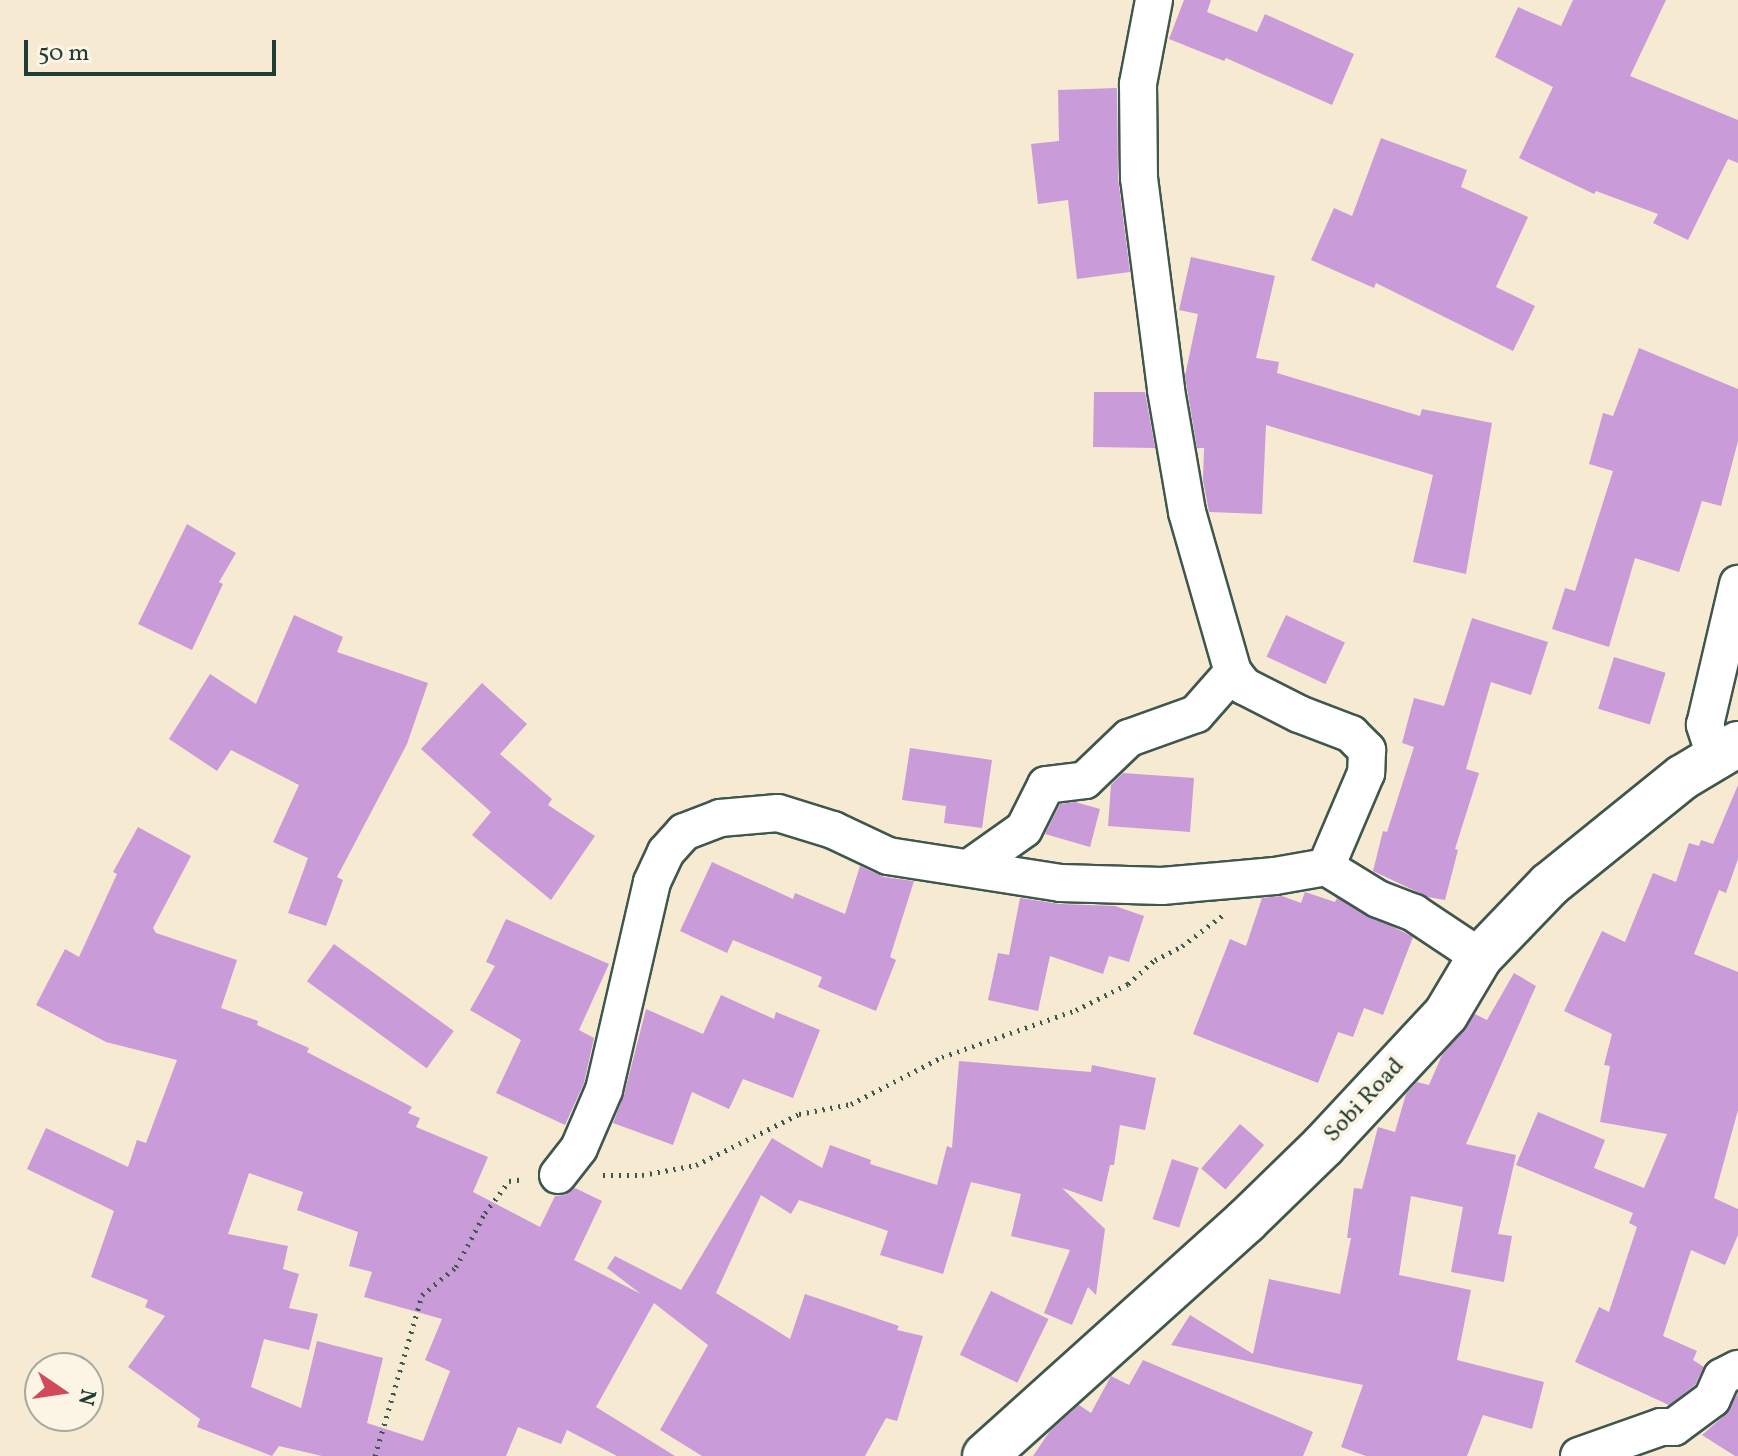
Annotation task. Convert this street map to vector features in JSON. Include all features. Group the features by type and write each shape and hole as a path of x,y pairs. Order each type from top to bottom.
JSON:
{"highway":[{"name":"Sobi Road","path":"985,1456 1246,1221 1323,1146 1446,1014 1480,957 1549,885 1609,834 1726,750"}],"street":[{"path":"1154,0 1138,84 1139,178 1166,390 1187,512 1233,672 1244,686 1299,714 1351,734 1367,750 1366,773 1326,867"},
{"path":"1726,750 1705,725 1738,584"},
{"path":"969,868 1024,829 1046,785 1085,780 1129,738 1196,714 1233,672"},
{"path":"558,1175 579,1148 604,1090 652,882 666,852 684,832 720,818 778,813 833,830 888,856 1061,883 1162,886 1275,876 1326,867 1369,894 1414,913 1480,957"},
{"path":"1579,1456 1661,1427 1674,1427 1712,1399 1722,1377 1738,1369"}],"path":[{"path":"558,1175 642,1175 696,1165 799,1114 851,1104 942,1057 1076,1010 1128,984 1155,960 1182,946 1228,911"},
{"path":"375,1456 422,1295 456,1267 485,1213 509,1181"}],"building":[{"path":"1184,0 1211,0 1207,12 1257,32 1265,14 1354,54 1332,105 1226,58 1224,61 1169,39"},
{"path":"1573,0 1666,0 1630,76 1738,120 1738,163 1728,159 1688,240 1653,223 1658,214 1596,191 1594,194 1519,158 1553,87 1495,57 1518,7 1561,26"},
{"path":"1117,88 1118,178 1130,272 1077,279 1068,200 1038,204 1031,144 1059,141 1058,90"},
{"path":"1381,138 1467,170 1461,187 1528,217 1496,287 1535,306 1513,351 1376,283 1374,288 1311,260 1334,208 1352,216"},
{"path":"1191,257 1275,276 1256,358 1279,362 1277,373 1420,416 1422,409 1492,423 1466,574 1413,562 1433,475 1266,425 1262,514 1209,512 1203,480 1204,448 1197,448 1185,376 1198,314 1179,310"},
{"path":"1639,348 1738,389 1738,441 1721,506 1702,501 1679,572 1635,558 1609,647 1552,629 1565,588 1575,591 1613,471 1589,464 1603,413 1613,416"},
{"path":"1094,392 1145,392 1155,448 1093,447"},
{"path":"187,524 236,553 219,582 223,584 192,650 138,624"},
{"path":"294,615 343,637 337,652 428,683 407,744 337,877 343,880 326,926 288,913 308,858 273,842 299,785 231,750 217,771 169,739 210,674 256,704"},
{"path":"1286,615 1345,642 1325,684 1267,657"},
{"path":"1472,618 1548,642 1531,695 1491,682 1466,769 1479,773 1455,849 1458,850 1445,900 1428,897 1373,871 1383,831 1387,832 1414,747 1402,743 1414,698 1444,706"},
{"path":"1614,657 1666,673 1650,724 1598,709"},
{"path":"482,683 527,724 500,754 552,799 548,805 595,836 551,900 472,835 491,812 421,749"},
{"path":"910,748 992,760 982,828 944,823 946,806 902,800"},
{"path":"1123,773 1194,778 1190,832 1108,826 1111,785"},
{"path":"1738,785 1738,859 1726,893 1719,890 1694,954 1738,972 1738,1110 1714,1198 1738,1209 1738,1235 1725,1265 1691,1250 1663,1336 1697,1351 1693,1360 1704,1367 1695,1385 1669,1405 1575,1362 1599,1307 1609,1312 1637,1227 1629,1223 1633,1213 1516,1165 1538,1112 1605,1140 1594,1168 1644,1188 1667,1134 1600,1122 1610,1066 1604,1065 1612,1034 1564,1011 1602,931 1625,942 1653,873 1676,882 1689,843 1699,846 1701,840 1713,844"},
{"path":"1075,802 1100,809 1090,847 1045,834 1060,804"},
{"path":"138,827 191,856 153,928 156,933 237,960 221,1008 258,1021 257,1025 309,1048 307,1052 412,1107 408,1113 420,1118 416,1127 488,1157 473,1192 540,1227 555,1196 565,1195 575,1188 602,1201 574,1260 641,1294 607,1268 615,1256 681,1290 772,1138 822,1168 830,1145 871,1160 870,1164 937,1185 947,1146 952,1148 959,1061 1091,1072 1092,1065 1156,1078 1145,1130 1120,1125 1114,1165 1110,1165 1102,1202 1062,1188 1105,1229 1096,1295 1088,1287 1072,1325 1044,1313 1070,1250 1011,1236 1021,1194 971,1182 943,1274 880,1255 888,1231 799,1200 791,1214 761,1195 716,1293 790,1339 805,1294 899,1326 897,1330 923,1336 897,1421 886,1418 865,1456 702,1456 660,1430 708,1345 654,1303 596,1407 675,1456 617,1456 567,1430 561,1444 518,1427 506,1456 322,1456 279,1446 272,1456 197,1427 200,1419 128,1367 165,1316 145,1307 148,1300 91,1277 114,1211 27,1169 46,1128 128,1167 137,1140 146,1143 177,1060 106,1042 36,1005 65,949 79,957 117,874 113,872","holes":["249,1173 303,1192 297,1210 358,1232 349,1266 372,1272 364,1297 442,1319 425,1360 450,1371 423,1441 367,1423 383,1358 317,1341 301,1408 251,1387 264,1339 309,1350 318,1314 289,1308 299,1274 283,1269 288,1246 228,1234"]},
{"path":"712,862 793,899 795,893 845,914 860,866 884,877 914,881 890,957 896,960 876,1011 818,987 822,977 733,940 727,953 680,931"},
{"path":"1305,892 1335,902 1337,898 1413,937 1383,1015 1364,1008 1353,1037 1338,1032 1318,1083 1193,1034 1230,939 1246,946 1262,898 1282,896 1301,903"},
{"path":"1020,898 1060,904 1115,906 1144,916 1129,962 1109,956 1103,974 1050,956 1038,1011 988,1000 998,953 1009,955"},
{"path":"506,919 609,964 579,1030 594,1038 584,1083 565,1125 496,1093 521,1040 470,1010 495,966 486,962"},
{"path":"334,944 454,1031 427,1068 307,981"},
{"path":"1514,973 1536,986 1466,1144 1516,1155 1498,1234 1512,1236 1504,1282 1451,1272 1463,1207 1411,1196 1399,1275 1471,1290 1457,1360 1544,1382 1532,1429 1483,1415 1467,1456 1366,1456 1341,1447 1363,1385 1171,1345 1190,1315 1253,1354 1269,1279 1340,1294 1351,1238 1347,1238 1354,1188 1362,1189 1378,1127 1395,1132 1406,1094 1417,1082 1429,1085 1442,1055 1475,1014 1487,1020"},
{"path":"721,995 774,1019 776,1012 820,1030 793,1098 743,1079 729,1109 692,1092 673,1145 613,1123 624,1095 646,1009 703,1034"},
{"path":"1240,1124 1264,1145 1225,1190 1201,1169"},
{"path":"1172,1159 1199,1168 1179,1228 1153,1219"},
{"path":"991,1291 1049,1319 1017,1383 960,1355"},
{"path":"1143,1360 1313,1432 1303,1456 1033,1456 1050,1431 1079,1405 1091,1413 1111,1376 1129,1385"},
{"path":"1738,1393 1738,1456 1735,1456 1702,1435 1725,1415"}]}
